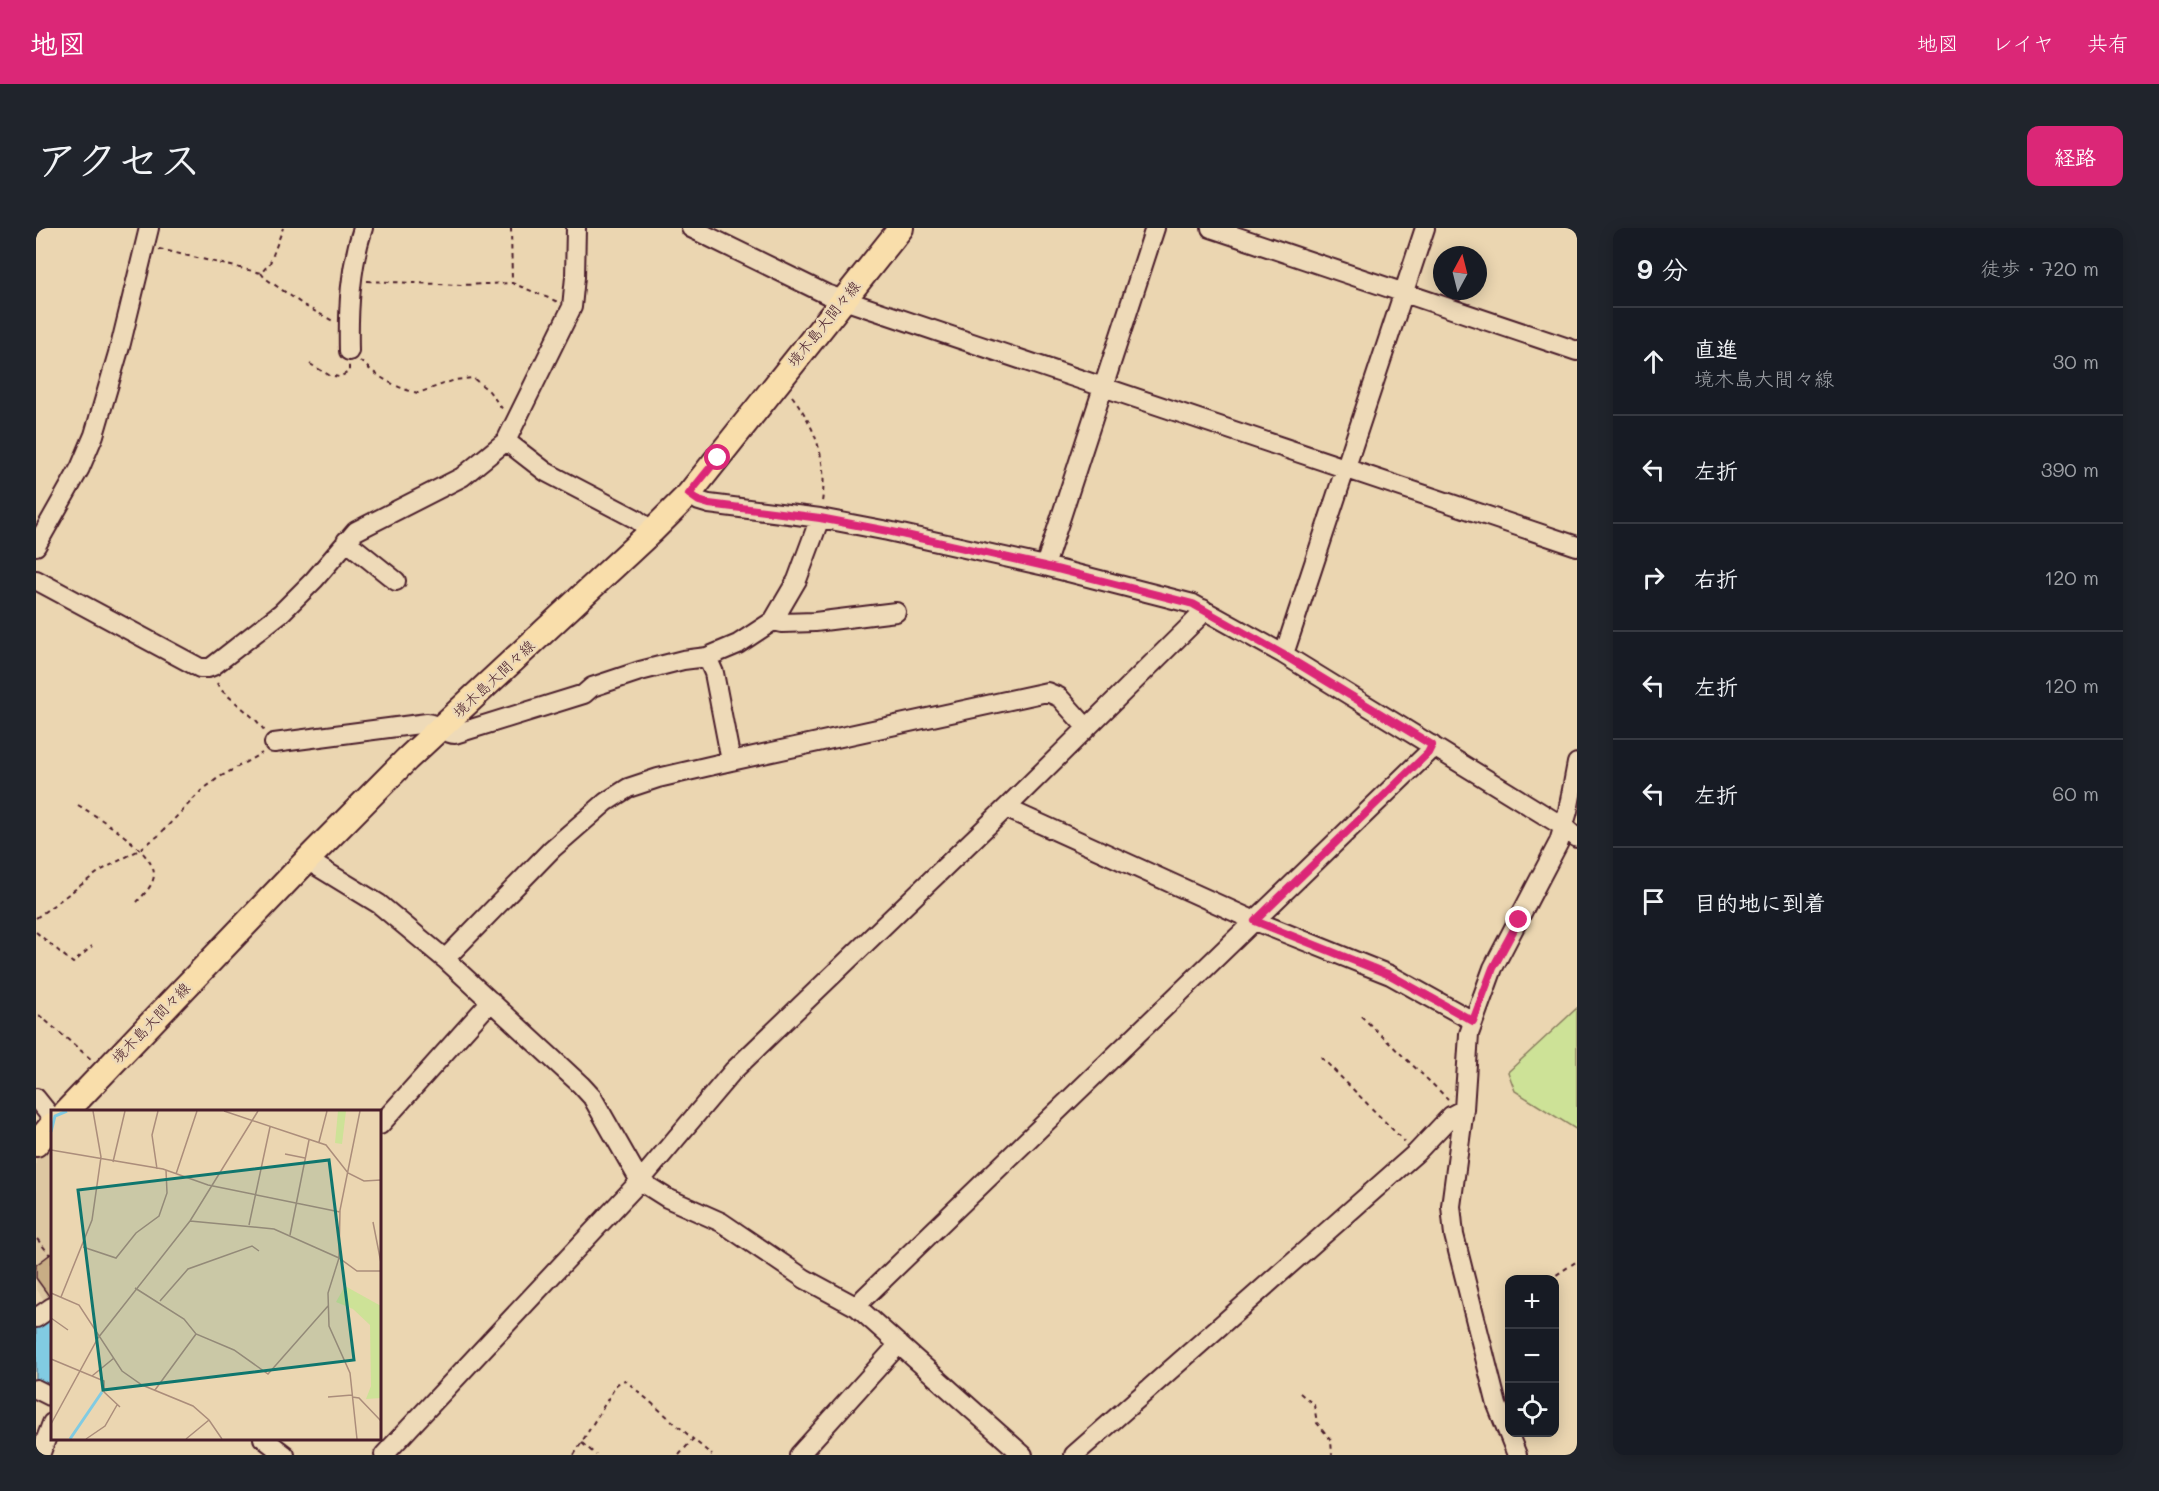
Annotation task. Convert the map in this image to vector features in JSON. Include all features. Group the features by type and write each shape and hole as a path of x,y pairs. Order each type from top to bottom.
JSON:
{"main road":[{"name":"境木島大間々線","path":"68,1110 407,759 689,494 901,228"},
{"path":"36,1144 51,1126"}],"street":[{"path":"36,546 80,468 94,435 149,228"},
{"path":"349,351 352,280 356,249 363,228"},
{"path":"36,580 200,668 208,668 281,613 314,580 356,531 462,477 506,441 572,307 576,228"},
{"path":"691,228 843,300 1577,546"},
{"path":"1045,566 1155,228"},
{"path":"1211,228 1577,351"},
{"path":"1282,654 1287,645 1425,228"},
{"path":"506,441 546,472 636,519 652,531"},
{"path":"689,494 709,504 820,518 1045,566 1167,597 1203,609 1432,745 1570,833"},
{"path":"274,743 427,723 432,723 448,734 470,731 584,694 592,687 640,671 683,660 707,657 738,644 772,621 797,580 820,518"},
{"path":"346,542 396,581"},
{"path":"384,1455 640,1180 733,1071 1008,806 1199,617 1203,609"},
{"path":"772,621 782,624 815,622 896,612"},
{"path":"707,657 714,673 731,761"},
{"path":"446,959 552,849 618,793 658,778 1047,693 1059,697 1087,728"},
{"path":"857,1307 1428,753 1432,745"},
{"path":"1517,1455 1497,1405 1454,1235 1451,1206 1458,1112 1473,1021 1493,968 1537,885 1570,833 1577,763"},
{"path":"1008,806 1012,811 1255,921 1390,975 1473,1021"},
{"path":"307,860 379,904 446,959 592,1097 640,1180 667,1198 721,1222 805,1278 857,1307 1023,1455"},
{"path":"381,1124 491,1001"},
{"path":"36,1098 51,1117"},
{"path":"1074,1455 1416,1153 1458,1112"},
{"path":"36,1318 51,1308"},
{"path":"799,1455 899,1344"},
{"path":"36,1389 51,1396"},
{"path":"40,1455 51,1426"},
{"path":"265,1440 279,1454"}],"path":[{"path":"261,273 270,263 283,228"},
{"path":"511,228 512,283"},
{"path":"144,246 261,273 305,306 349,329"},
{"path":"352,280 461,285 512,283 572,307"},
{"path":"349,351 376,374 392,384 418,393 455,380 473,378 489,391 511,420 516,423"},
{"path":"310,364 329,375 344,376 348,372 349,351"},
{"path":"779,379 810,423 823,462 825,484 820,518"},
{"path":"36,918 100,871 139,850 168,826 201,791 261,754 274,743 256,720 220,689 208,668"},
{"path":"78,805 111,825 150,863 154,874 150,887 137,902"},
{"path":"36,932 73,963 92,946"},
{"path":"39,1016 105,1071"},
{"path":"1361,1016 1457,1107 1458,1112"},
{"path":"1321,1057 1416,1153"},
{"path":"37,1239 50,1255"},
{"path":"1557,1275 1577,1261"},
{"path":"574,1455 617,1384 625,1380 712,1455"},
{"path":"1300,1393 1314,1405 1317,1423 1331,1440 1332,1455"},
{"path":"679,1455 693,1439"},
{"path":"581,1443 596,1455"}],"shaded area":[{"path":"48,1146 51,1146 51,1303 47,1305 36,1288 36,1158"}],"green space":[{"path":"1577,1008 1577,1130 1515,1091 1508,1072"}],"water":[{"path":"51,1317 51,1387 36,1381 36,1325"}],"building":[{"path":"51,1254 51,1296 36,1278 36,1265"}],"route":[{"path":"718,458 689,494 699,501 820,518 888,531 1045,566 1193,604 1282,654 1432,745 1428,753 1255,921 1390,975 1473,1021 1493,968 1519,920"}]}
